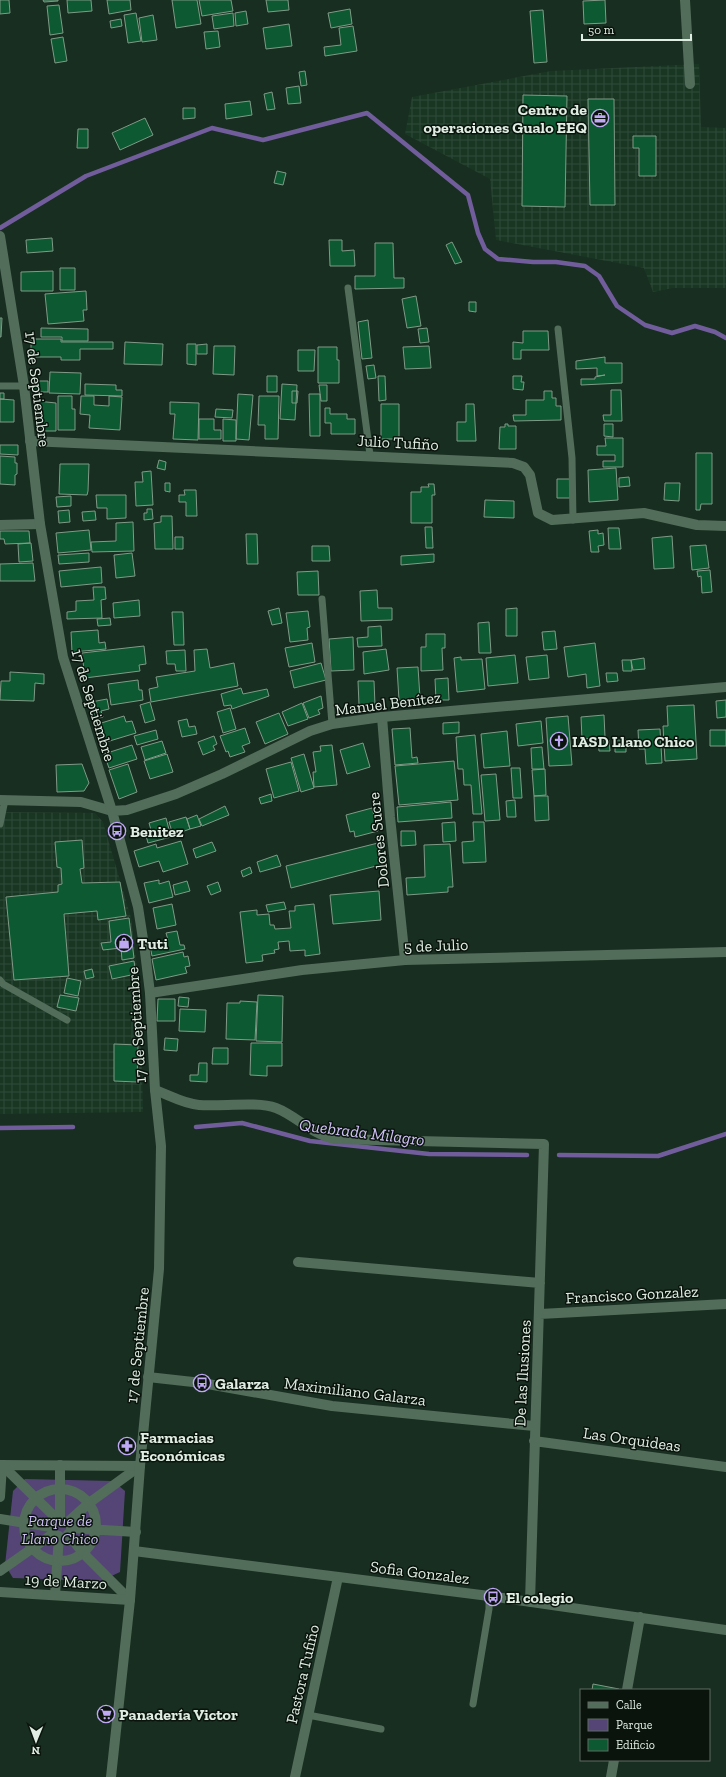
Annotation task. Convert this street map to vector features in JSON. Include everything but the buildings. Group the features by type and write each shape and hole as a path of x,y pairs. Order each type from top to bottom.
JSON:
{"street":[{"path":"685,0 690,84"},
{"name":"17 de Septiembre","path":"0,239 24,386 40,524 63,657 112,811 138,907 150,993 155,1090 161,1146 160,1269 148,1377 130,1600 111,1777"},
{"name":"Julio Tufiño","path":"30,441 513,463 524,467 530,475 538,514 552,520 573,520 644,513 697,525 726,526"},
{"path":"0,525 40,524"},
{"name":"Manuel Benítez","path":"3,800 81,802 112,811 127,810 176,794 222,774 310,731 332,724 382,717 726,687"},
{"name":"Dolores Sucre","path":"382,717 390,817 405,960"},
{"name":"5 de Julio","path":"150,993 302,970 405,960 726,952"},
{"name":"De las Ilusiones","path":"155,1090 198,1105 258,1105 276,1108 288,1114 317,1134 335,1139 544,1144 540,1314 534,1426 530,1602"},
{"path":"298,1262 540,1284"},
{"name":"Francisco Gonzalez","path":"540,1314 726,1304"},
{"name":"Maximiliano Galarza","path":"148,1377 202,1383 332,1406 534,1426"},
{"name":"Las Orquideas","path":"534,1441 726,1467"},
{"path":"1,1465 140,1466"},
{"path":"1,1465 36,1497 83,1553 130,1600"},
{"path":"0,1497 1,1465"},
{"path":"55,1595 56,1561 61,1527 60,1465"},
{"path":"0,1571 61,1527 89,1503 140,1466"},
{"path":"60,1488 76,1492 89,1503 95,1516 96,1529 92,1542 83,1553 66,1561 56,1561 47,1559 32,1548 27,1541 23,1522 27,1508 36,1497 43,1492 60,1488"},
{"path":"0,1519 61,1527 136,1532"},
{"name":"Sofia Gonzalez","path":"134,1551 489,1596 726,1630"},
{"name":"Pastora Tufiño","path":"295,1777 338,1577"},
{"name":"19 de Marzo","path":"0,1592 130,1600"},
{"path":"627,1689 640,1617"},
{"path":"611,1777 614,1761"}],"lane":[{"path":"348,288 370,456"},
{"path":"558,329 572,458 573,520"},
{"path":"0,386 24,386"},
{"path":"322,599 332,724"},
{"path":"0,824 3,800"},
{"path":"0,980 3,984 67,1020"},
{"path":"473,1704 490,1608 489,1596"},
{"path":"308,1715 381,1729"}],"shaded area":[{"path":"699,64 701,127 726,128 726,288 673,288 653,292 644,268 496,240 490,179 405,134 412,97 551,71"},
{"path":"0,812 95,813 103,822 131,918 140,992 143,1112 0,1114"}],"green space":[{"name":"Parque de Llano Chico","path":"25,1479 113,1481 125,1491 120,1572 101,1581 13,1578 5,1565 13,1491"}],"waterway":[{"path":"0,228 86,176 212,128 263,140 367,113 468,195 478,233 485,249 498,259 556,262 585,266 599,276 617,306 645,325 672,333 695,326 715,332 726,338"},
{"name":"Quebrada Milagro","path":"196,1127 242,1123 310,1141 429,1154 527,1155"},
{"name":"Quebrada Milagro","path":"0,1128 73,1127"},
{"name":"Quebrada Milagro","path":"559,1155 658,1156 726,1134"}],"place":[{"name":"Centro de operaciones Gualo EEQ","path":"600,118"},
{"name":"IASD Llano Chico","path":"559,741"},
{"name":"Benitez","path":"117,831"},
{"name":"Tuti","path":"124,943"},
{"name":"Galarza","path":"202,1383"},
{"name":"Farmacias Económicas","path":"127,1446"},
{"name":"El colegio","path":"493,1597"},
{"name":"Panadería Victor","path":"106,1714"}]}
